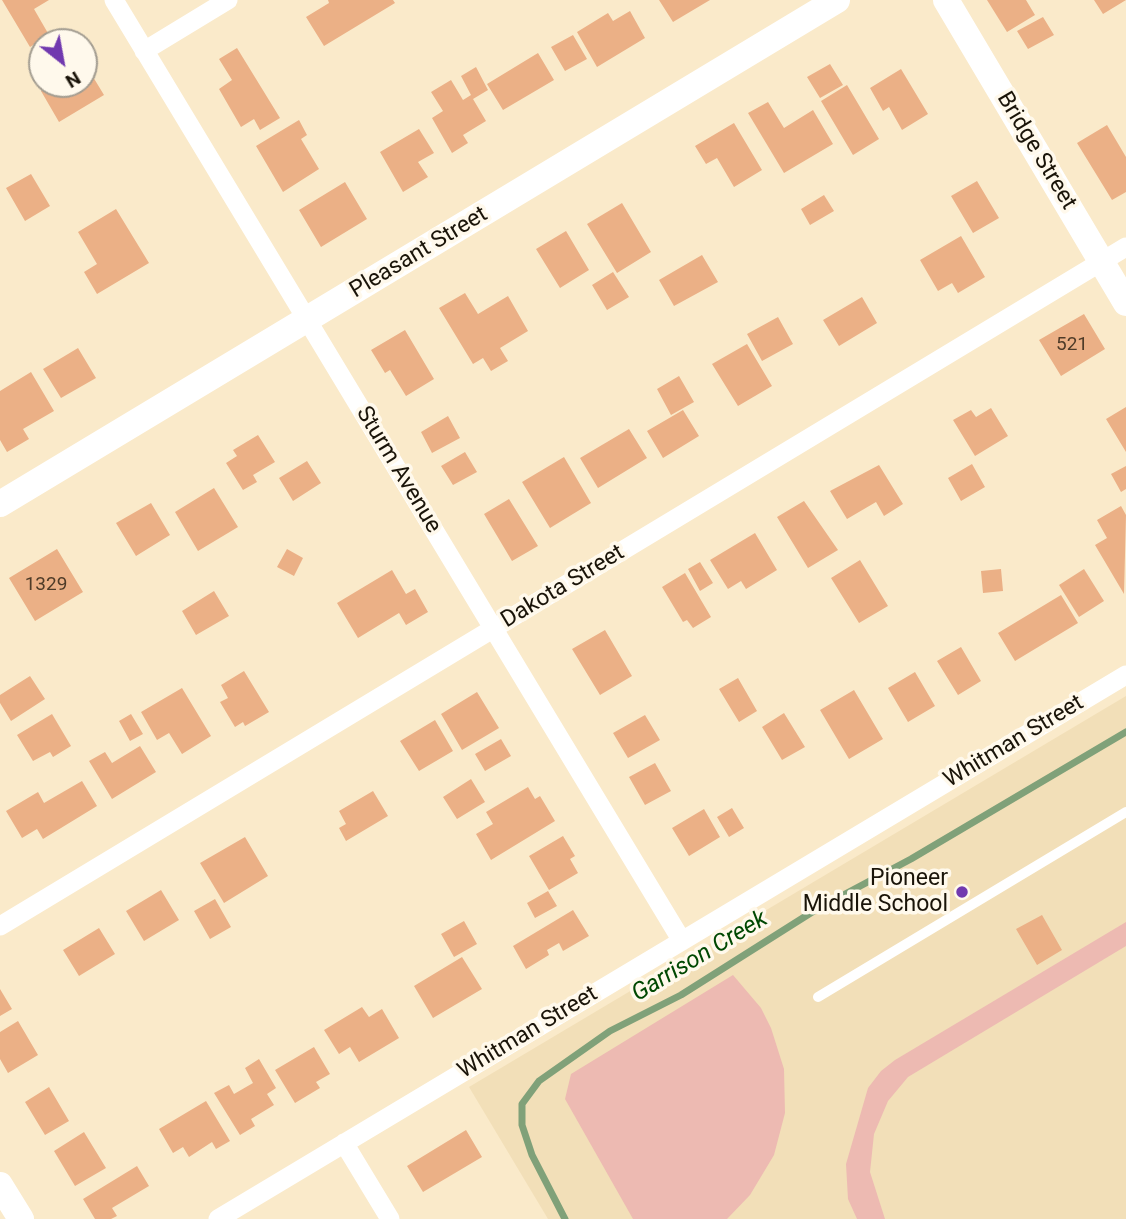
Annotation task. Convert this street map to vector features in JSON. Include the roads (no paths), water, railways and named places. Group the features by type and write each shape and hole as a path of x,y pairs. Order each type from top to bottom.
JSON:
{"main road":[{"name":"Pleasant Street","path":"2,500 307,320 837,0"},
{"name":"Bridge Street","path":"946,0 1126,303"},
{"path":"0,1185 21,1219"}],"street":[{"name":"Sturm Avenue","path":"114,0 682,941"},
{"path":"145,51 228,0"},
{"name":"Dakota Street","path":"0,926 1126,247"},
{"name":"Whitman Street","path":"218,1219 1126,675"},
{"path":"345,1143 390,1219"}],"lane":[{"path":"818,998 1126,812"}],"waterway":[{"name":"Garrison Creek","path":"565,1219 532,1155 522,1125 522,1104 539,1081 610,1031 681,995 817,909 911,859 1126,732"}],"place":[{"name":"Pioneer Middle School","path":"962,892"}]}
